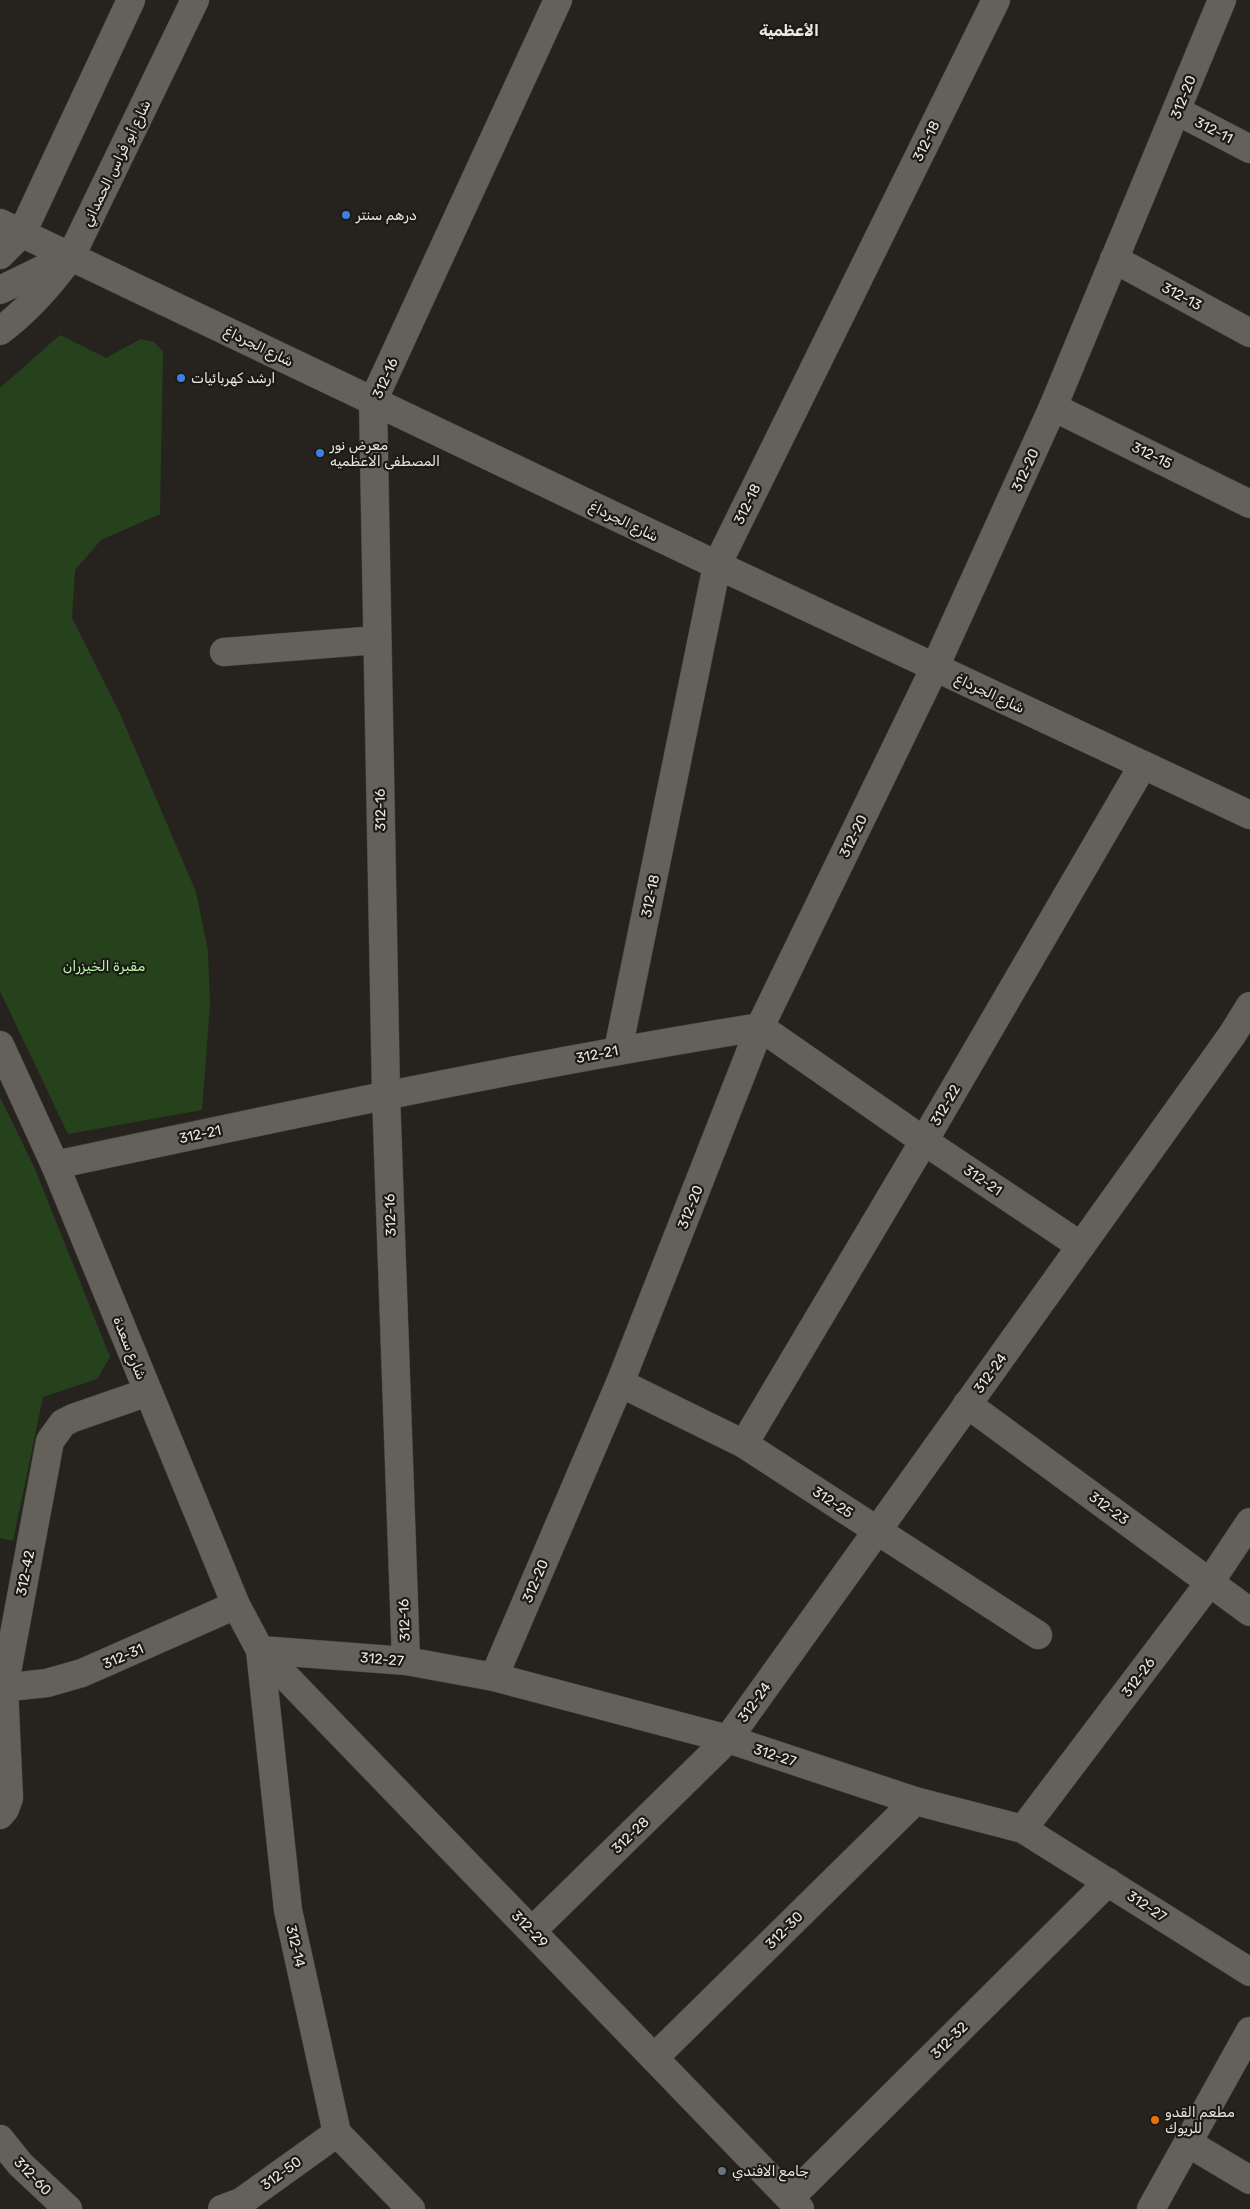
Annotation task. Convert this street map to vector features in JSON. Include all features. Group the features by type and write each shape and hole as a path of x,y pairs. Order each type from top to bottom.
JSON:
{"street":[{"path":"0,255 11,228 131,0"},
{"name":"شارع أبو فراس الحمداني","path":"71,256 195,0"},
{"name":"312-16","path":"406,1661 386,1094 374,401 558,0"},
{"name":"312-18","path":"618,1050 717,566 996,0"},
{"name":"312-20","path":"494,1676 620,1382 760,1028 935,667 1053,407 1222,0"},
{"name":"312-11","path":"1177,112 1250,149"},
{"name":"شارع الجرداغ","path":"11,228 717,566 1250,814"},
{"path":"0,290 71,256"},
{"path":"0,332 34,302 53,281 71,256"},
{"name":"312-13","path":"1114,259 1250,333"},
{"name":"312-15","path":"1053,407 1250,504"},
{"path":"224,652 377,640"},
{"name":"312-22","path":"744,1444 924,1141 1143,765"},
{"name":"312-24","path":"728,1739 1081,1246 1241,1041 1250,1006"},
{"name":"312-21","path":"55,1165 386,1094 618,1050 760,1028 1081,1246"},
{"name":"شارع سعدة","path":"0,1045 55,1165 236,1605 260,1650"},
{"name":"312-25","path":"620,1382 744,1444 1038,1635"},
{"name":"312-42","path":"0,1815 5,1809 9,1798 2,1688 50,1441 63,1423 73,1418 148,1392"},
{"name":"312-23","path":"967,1404 1250,1612"},
{"name":"312-26","path":"1023,1829 1210,1582 1250,1522"},
{"name":"312-31","path":"2,1688 47,1683 82,1673 236,1605"},
{"name":"312-27","path":"260,1650 406,1661 494,1676 728,1739 915,1801 1023,1829 1250,1972"},
{"name":"312-29","path":"260,1650 795,2204"},
{"name":"312-14","path":"260,1650 288,1910 338,2133"},
{"name":"312-28","path":"532,1931 728,1739"},
{"name":"312-30","path":"654,2058 915,1801"},
{"name":"312-32","path":"795,2204 1108,1882"},
{"path":"1151,2209 1250,2031"},
{"path":"338,2133 411,2209"},
{"name":"312-50","path":"222,2209 241,2202 338,2133"},
{"name":"312-60","path":"0,2139 20,2164 68,2209"},
{"path":"1188,2142 1250,2180"}],"green space":[{"name":"مقبرة الخيزران","path":"60,335 106,358 141,339 154,342 163,352 160,514 101,540 75,570 72,618 121,716 196,892 208,951 210,1005 202,1110 68,1134 0,991 0,388"},
{"path":"0,1097 35,1169 110,1357 97,1379 43,1397 13,1541 0,1538"}],"place":[{"name":"درهم سنتر","path":"346,215"},
{"name":"ارشد كهربائيات","path":"181,378"},
{"name":"معرض نور المصطفى الاعظميه","path":"320,453"},
{"name":"مطعم القدو للريوك","path":"1155,2120"},
{"name":"جامع الافندي","path":"722,2171"}],"district":[{"name":"الأعظمية","path":"789,30"}]}
